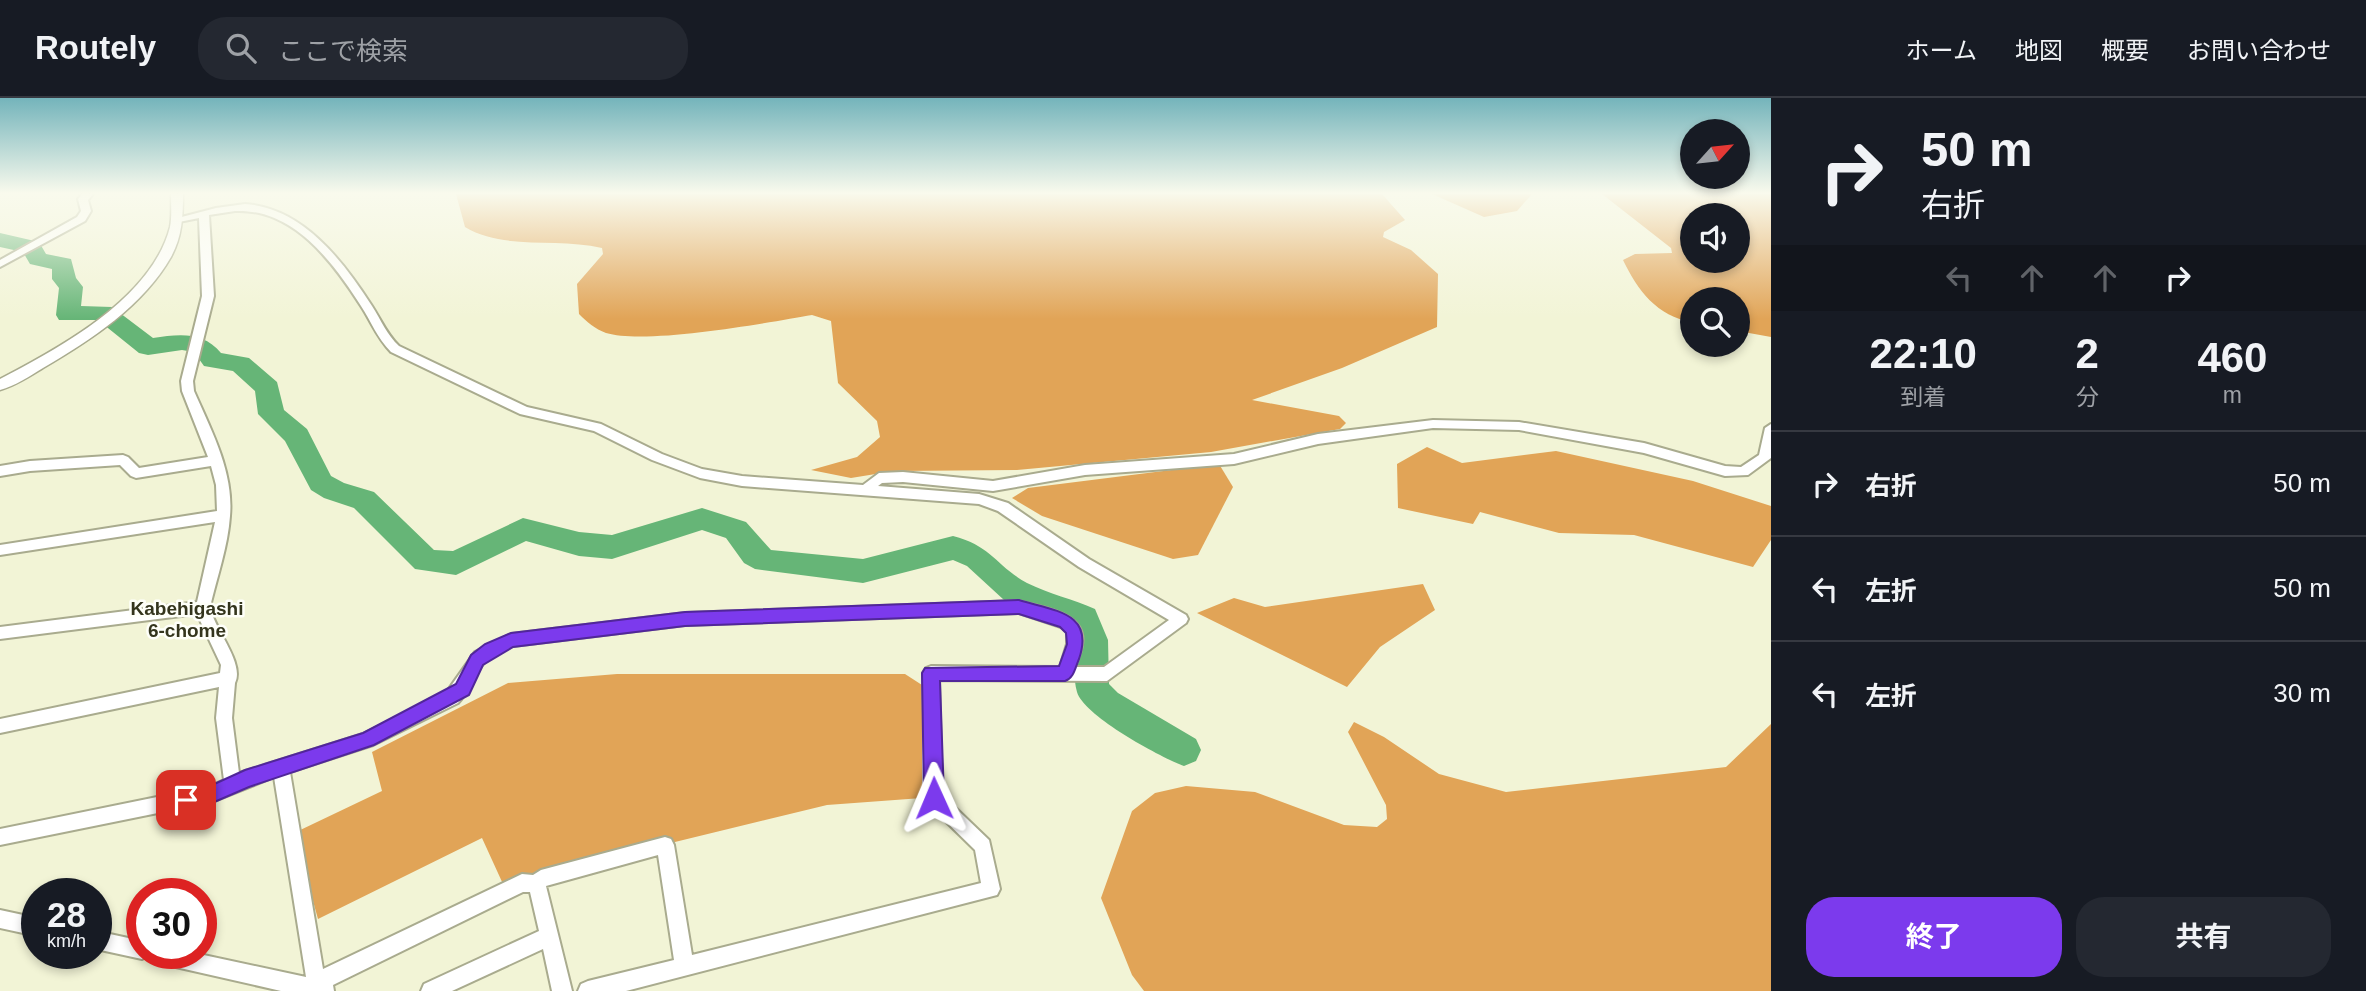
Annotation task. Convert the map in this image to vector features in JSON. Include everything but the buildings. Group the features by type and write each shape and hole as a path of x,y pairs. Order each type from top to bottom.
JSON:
{"street":[{"path":"0,264 51,236"},
{"path":"0,385 72,345 117,310 159,266 174,236"},
{"path":"205,236 208,296 195,346 188,391 216,460 224,514 203,607 205,620 229,665 230,678 224,718 232,780 236,783"},
{"path":"308,236 341,271 367,306 384,340 395,349 524,411 597,427 657,457 700,473 742,481 967,497 1003,507 1084,563 1181,619 1107,674 931,673 934,798 983,846 991,889 588,991"},
{"path":"867,489 879,478 903,477 993,486 1086,470 1234,460 1318,439 1445,424 1519,426 1644,448 1725,471 1743,472 1765,457 1771,429"},
{"path":"0,471 30,466 123,460 136,473 216,460"},
{"path":"0,550 224,514"},
{"path":"0,633 203,607"},
{"path":"0,837 212,794 236,783 367,740 452,698 463,689 477,660 491,649 511,640 685,619 1019,607 1066,622 1074,630 1075,644 1065,674"},
{"path":"0,726 230,678"},
{"path":"281,768 321,990"},
{"path":"537,884 541,879 665,845 684,965"},
{"path":"321,990 326,978 523,883 537,884"},
{"path":"537,884 562,991"},
{"path":"0,919 21,924"},
{"path":"431,991 549,936"},
{"path":"217,967 321,990"}],"shaded area":[{"path":"486,236 1383,236 1411,250 1438,274 1437,327 1342,368 1252,400 1339,416 1346,423 1340,429 1211,452 1017,470 894,471 851,478 811,470 857,457 880,437 877,421 838,383 831,321 812,315 677,335 624,336 606,333 579,314 577,284 603,254 602,248 497,239"},
{"path":"1655,236 1680,236 1680,273 1750,273 1750,236 1771,236 1771,337 1750,333 1750,287 1680,287 1680,319 1659,308 1642,292 1623,260 1635,254 1672,253 1671,248"},
{"path":"1427,447 1462,463 1556,451 1693,481 1771,506 1771,540 1753,567 1634,535 1559,533 1480,512 1473,524 1398,508 1397,464"},
{"path":"1219,464 1233,487 1198,555 1173,559 1042,516 1012,498 1028,488"},
{"path":"1423,584 1435,610 1380,647 1347,687 1197,613 1234,598 1265,607"},
{"path":"617,674 905,674 922,685 922,798 827,805 503,884 482,838 318,919 294,833 382,791 372,752 508,683"},
{"path":"1354,722 1384,737 1439,774 1506,792 1726,767 1771,724 1771,991 1144,991 1132,975 1101,898 1132,811 1155,793 1186,786 1255,792 1344,825 1377,827 1387,819 1386,805 1348,732"}],"waterway":[{"path":"0,240 31,247 38,259 63,264 64,279 71,287 68,315 103,312 148,347 182,342 202,346 213,360 240,364 268,388 271,414 297,436 307,461 321,483 334,491 364,500 426,561 456,563 523,529 579,544 612,547 702,519 736,530 745,538 755,555 766,561 863,571 953,548 963,550 977,558 1015,591 1084,618 1092,640 1093,690 1106,703 1184,750"}],"district":[{"name":"Kabehigashi 6-chome","path":"187,619"}],"route":[{"path":"186,800 212,794 245,779 367,740 431,709 463,689 477,660 491,649 511,640 685,619 1019,607 1066,622 1074,630 1075,644 1065,674 931,673 934,798"}]}
